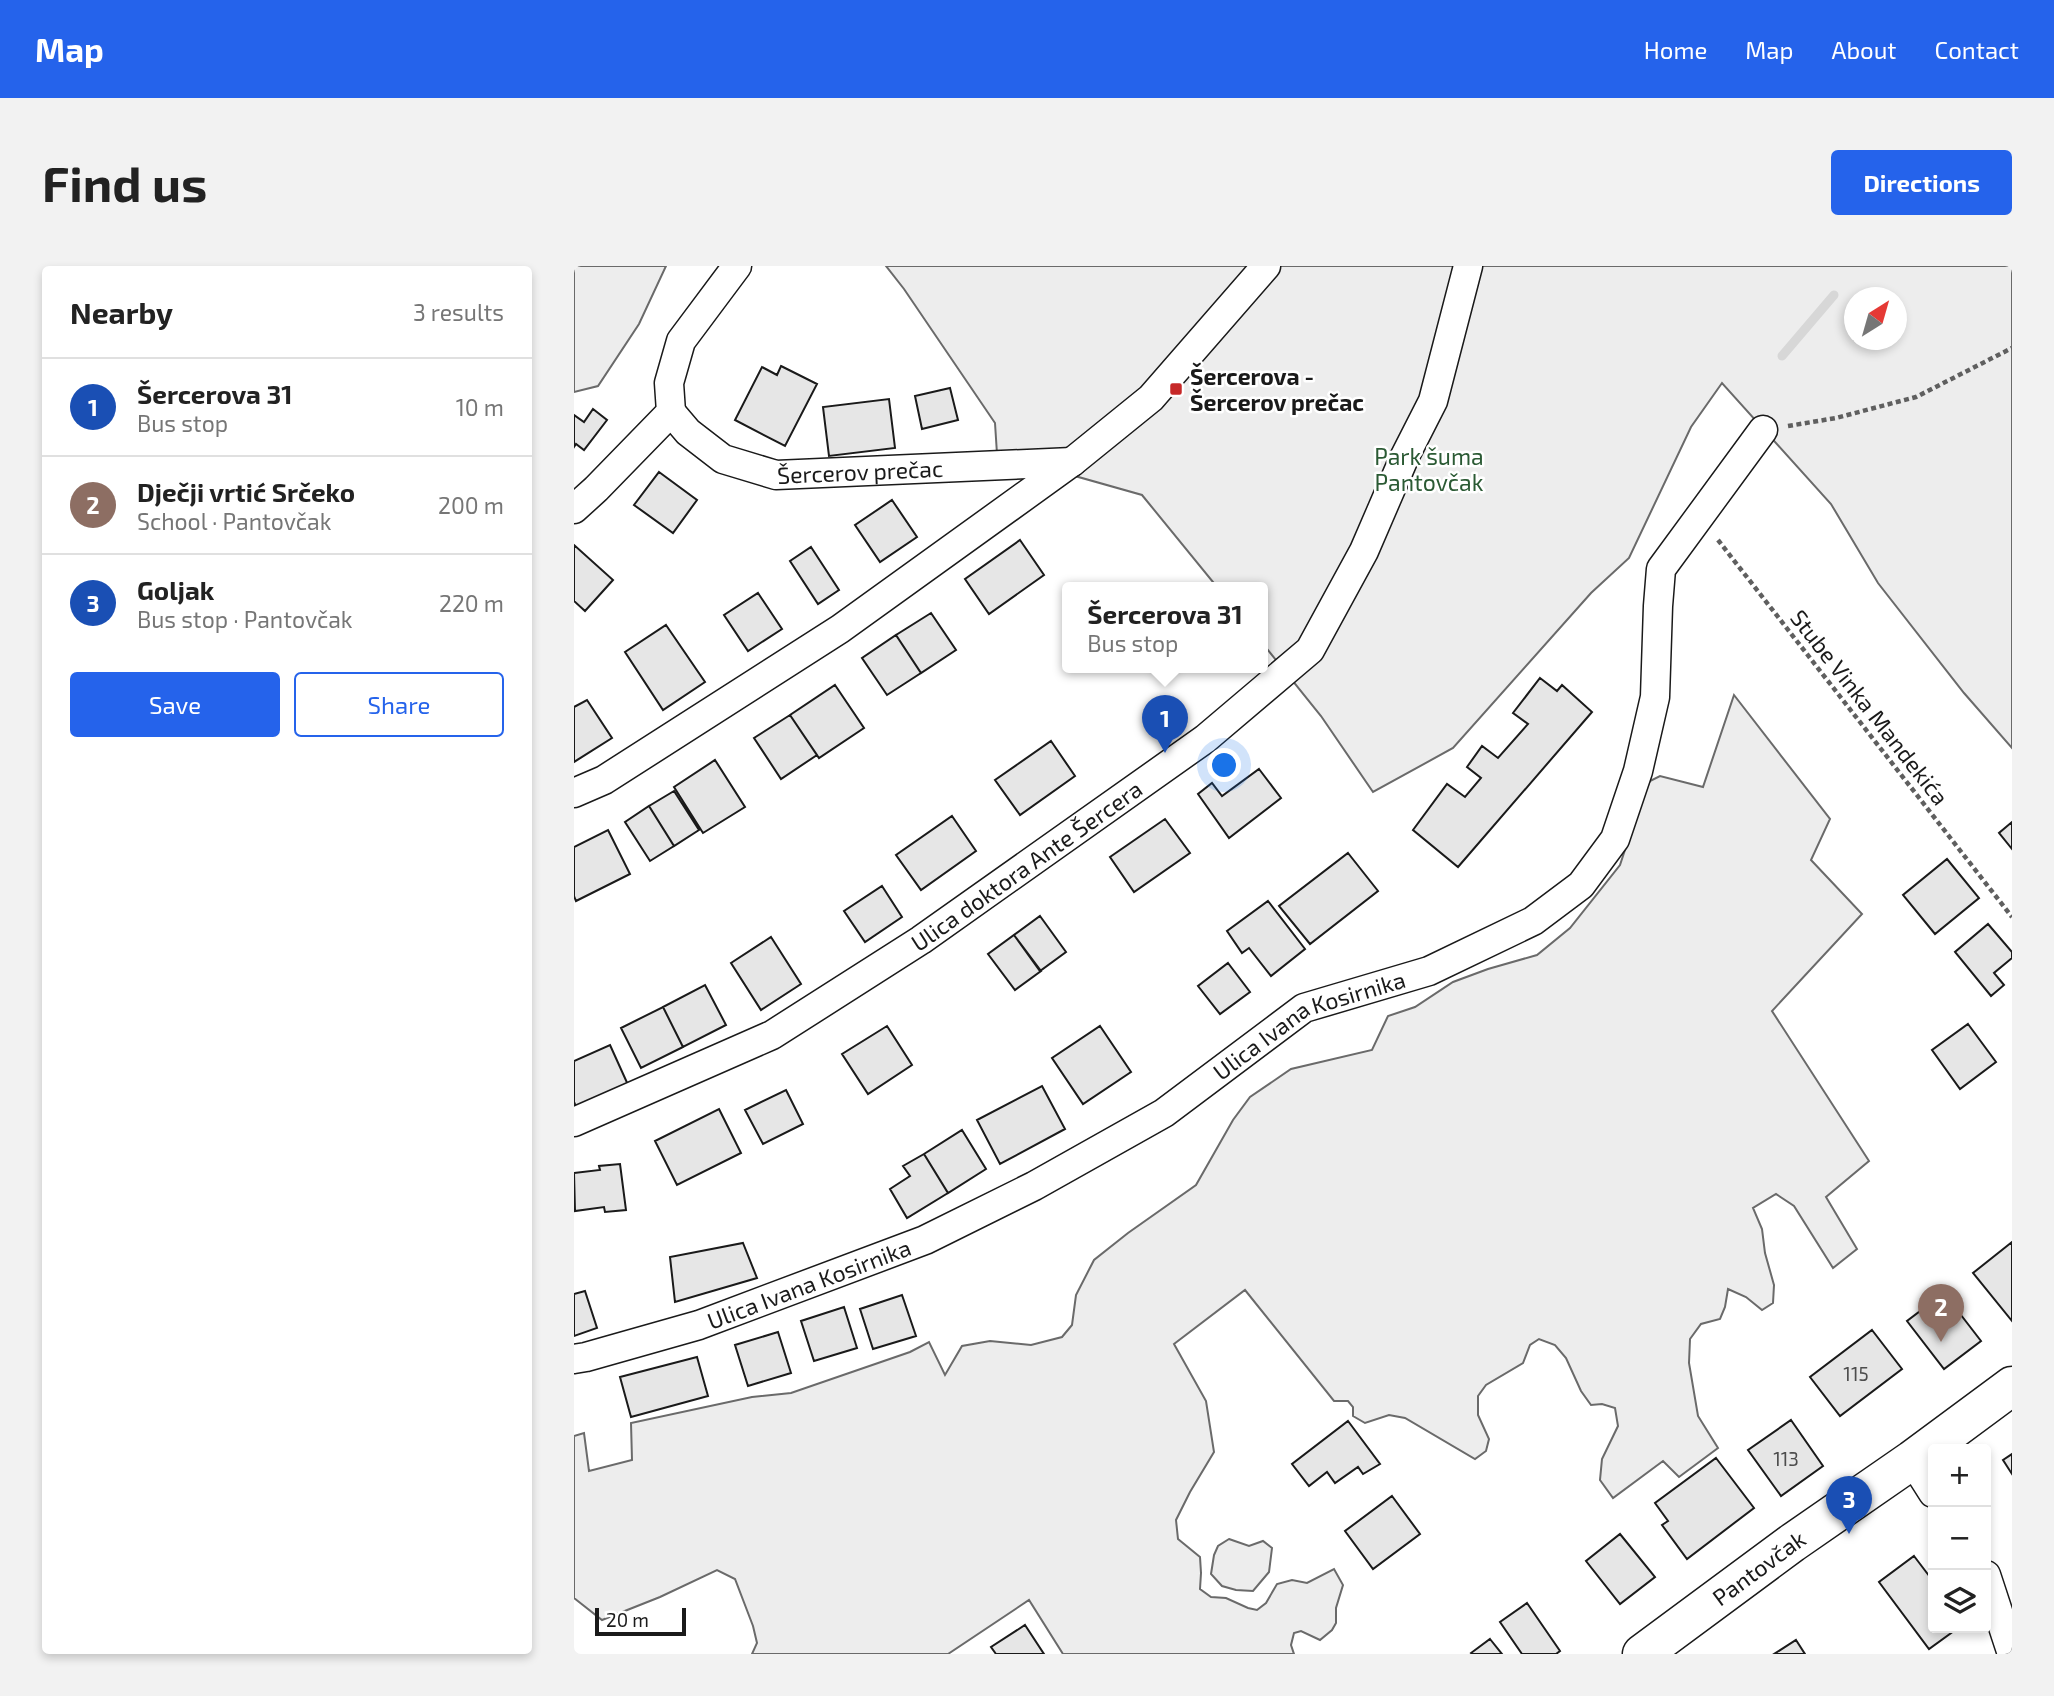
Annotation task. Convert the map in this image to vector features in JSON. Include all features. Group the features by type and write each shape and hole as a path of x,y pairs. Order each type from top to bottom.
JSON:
{"main road":[{"name":"Pantovčak","path":"1642,1654 2012,1386"}],"street":[{"path":"574,509 670,412 669,383 681,341 737,266"},
{"path":"574,793 604,780 840,629 1072,462 1151,398 1266,266"},
{"name":"Ulica doktora Ante Šercera","path":"574,1122 772,1035 899,955 1205,739 1310,650 1364,551 1405,456 1433,401 1468,266"},
{"name":"Šercerov prečac","path":"670,412 688,432 723,459 776,475 1072,462"},
{"name":"Ulica Ivana Kosirnika","path":"574,1359 699,1325 925,1240 1034,1185 1164,1112 1304,1008 1429,971 1533,922 1562,900 1581,885 1615,838 1638,771 1656,697 1661,569 1763,430"},
{"path":"1912,1460 1928,1485"},
{"path":"1991,1590 2012,1654"}],"path":[{"path":"1763,430 1836,418 1916,397 2012,348"},
{"name":"Stube Vinka Mandekića","path":"1700,517 2012,917"}],"shaded area":[{"path":"574,266 666,266 639,324 598,386 574,392"},
{"name":"Park šuma Pantovčak","path":"886,266 2012,266 2012,748 1964,693 1878,583 1831,504 1722,383 1691,427 1629,558 1591,593 1453,748 1373,792 1321,716 1268,650 1268,582 1213,582 1142,495 997,454 995,423"},
{"path":"1734,695 1830,819 1811,860 1862,914 1772,1011 1869,1161 1826,1197 1857,1249 1833,1268 1794,1206 1776,1194 1753,1208 1762,1229 1774,1285 1773,1303 1762,1310 1746,1297 1728,1289 1720,1319 1701,1324 1690,1339 1689,1363 1698,1416 1718,1448 1679,1477 1663,1461 1613,1498 1600,1480 1602,1459 1618,1426 1615,1408 1602,1404 1591,1405 1581,1391 1566,1358 1555,1345 1539,1339 1530,1345 1523,1363 1486,1385 1478,1396 1478,1415 1489,1439 1486,1451 1475,1459 1405,1418 1389,1415 1365,1423 1353,1416 1353,1407 1348,1401 1334,1401 1245,1290 1174,1344 1206,1401 1214,1452 1176,1520 1178,1539 1200,1557 1200,1589 1211,1597 1226,1598 1257,1610 1266,1603 1277,1584 1292,1580 1307,1583 1334,1569 1343,1585 1336,1608 1336,1623 1320,1640 1301,1631 1294,1633 1291,1645 1294,1654 1063,1654 1029,1600 948,1654 752,1654 757,1643 735,1579 717,1570 602,1620 574,1598 574,1436 584,1433 589,1471 632,1460 631,1423 752,1397 791,1393 910,1352 929,1342 945,1375 962,1346 990,1341 1031,1345 1062,1337 1072,1325 1076,1295 1094,1260 1196,1185 1233,1120 1250,1097 1291,1069 1372,1050 1388,1016 1415,1007 1453,982 1537,955 1570,928 1620,865 1650,781 1660,776 1703,787"},
{"path":"1229,1539 1249,1546 1263,1541 1272,1548 1269,1572 1253,1591 1222,1586 1211,1574 1218,1546"}],"building":[{"path":"781,366 817,384 785,446 735,420 762,367 777,375"},
{"path":"950,388 958,420 922,429 915,396"},
{"path":"889,399 895,448 829,456 823,407"},
{"path":"593,409 607,420 584,450 576,444 574,447 574,415 584,422"},
{"path":"659,472 697,500 673,533 634,505"},
{"path":"892,500 917,537 880,562 855,525"},
{"path":"1020,540 1044,575 989,614 965,579"},
{"path":"574,545 613,580 585,611 574,601"},
{"path":"811,547 839,590 818,604 790,561"},
{"path":"758,593 782,629 748,651 724,615"},
{"path":"931,613 956,650 921,673 896,635"},
{"path":"666,625 705,682 663,710 625,652"},
{"path":"896,635 921,673 887,695 862,658"},
{"path":"1540,678 1557,691 1562,685 1592,712 1458,867 1413,830 1447,784 1465,797 1481,778 1467,767 1482,746 1498,758 1528,724 1513,713"},
{"path":"835,685 864,728 819,758 790,715"},
{"path":"587,700 612,738 574,762 574,707"},
{"path":"790,715 817,755 781,779 754,738"},
{"path":"1051,741 1075,776 1020,815 995,780"},
{"path":"715,760 745,807 703,833 674,787"},
{"path":"1259,769 1281,798 1229,838 1198,794 1212,783 1222,796"},
{"path":"674,791 699,830 674,846 649,806"},
{"path":"649,806 674,846 650,861 625,822"},
{"path":"952,816 976,851 921,890 896,855"},
{"path":"1165,819 1190,853 1134,892 1110,857"},
{"path":"2012,822 2012,849 1999,833"},
{"path":"608,830 630,874 576,901 574,847"},
{"path":"1348,853 1378,891 1310,944 1279,906"},
{"path":"1947,859 1979,898 1935,934 1903,895"},
{"path":"882,886 902,917 865,942 844,911"},
{"path":"1268,901 1305,949 1271,976 1249,948 1242,953 1227,931"},
{"path":"1040,916 1066,952 1040,971 1014,935"},
{"path":"1988,924 2012,952 2012,958 1994,973 2004,985 1991,996 1955,952"},
{"path":"1014,935 1041,971 1015,990 988,954"},
{"path":"771,937 801,984 761,1010 731,963"},
{"path":"1228,963 1250,992 1220,1014 1198,986"},
{"path":"705,985 726,1025 683,1047 663,1007"},
{"path":"663,1007 683,1047 641,1068 621,1028"},
{"path":"1968,1024 1996,1062 1960,1089 1932,1050"},
{"path":"887,1026 912,1065 868,1094 842,1054"},
{"path":"1100,1026 1131,1072 1083,1104 1052,1058"},
{"path":"610,1045 629,1087 577,1109 574,1102 574,1061"},
{"path":"1042,1086 1065,1129 1000,1164 977,1120"},
{"path":"786,1090 803,1124 763,1144 745,1110"},
{"path":"719,1109 741,1153 677,1185 655,1141"},
{"path":"962,1130 986,1169 948,1193 924,1154"},
{"path":"924,1154 948,1193 907,1218 890,1189 910,1176 903,1166"},
{"path":"620,1164 626,1210 605,1212 604,1207 575,1211 574,1173"},
{"path":"2012,1242 2012,1321 1973,1273"},
{"path":"743,1243 757,1278 675,1302 670,1257"},
{"path":"585,1291 597,1328 574,1336 574,1294"},
{"path":"1944,1293 1981,1341 1944,1369 1907,1321"},
{"path":"902,1295 916,1336 873,1349 860,1309"},
{"path":"844,1307 857,1348 814,1361 801,1321"},
{"path":"1872,1330 1902,1369 1840,1416 1810,1377"},
{"path":"778,1332 791,1373 748,1386 735,1345"},
{"path":"697,1357 708,1396 631,1417 620,1377"},
{"path":"1791,1420 1823,1466 1781,1496 1748,1450"},
{"path":"1348,1421 1380,1464 1363,1474 1358,1467 1335,1483 1327,1472 1309,1486 1292,1464"},
{"path":"2012,1454 2012,1474 2003,1460"},
{"path":"1716,1458 1754,1508 1687,1559 1662,1525 1668,1521 1655,1503"},
{"path":"1392,1496 1420,1534 1373,1569 1345,1531"},
{"path":"1620,1534 1655,1577 1620,1604 1586,1561"},
{"path":"1914,1556 1928,1574 1928,1633 1951,1633 1929,1649 1879,1582"},
{"path":"1527,1603 1560,1651 1556,1654 1522,1654 1500,1622"},
{"path":"1025,1625 1044,1654 996,1654 991,1647"},
{"path":"1490,1639 1502,1654 1471,1653"},
{"path":"1796,1640 1805,1654 1774,1654"}],"waterway":[{"path":"1782,356 1834,295"}],"place":[{"name":"Šercerova - Šercerov prečac","path":"1176,389"},
{"name":"Šercerova 31","path":"1165,753"},
{"name":"Dječji vrtić Srčeko","path":"1941,1342"},
{"name":"Goljak","path":"1849,1534"}]}
